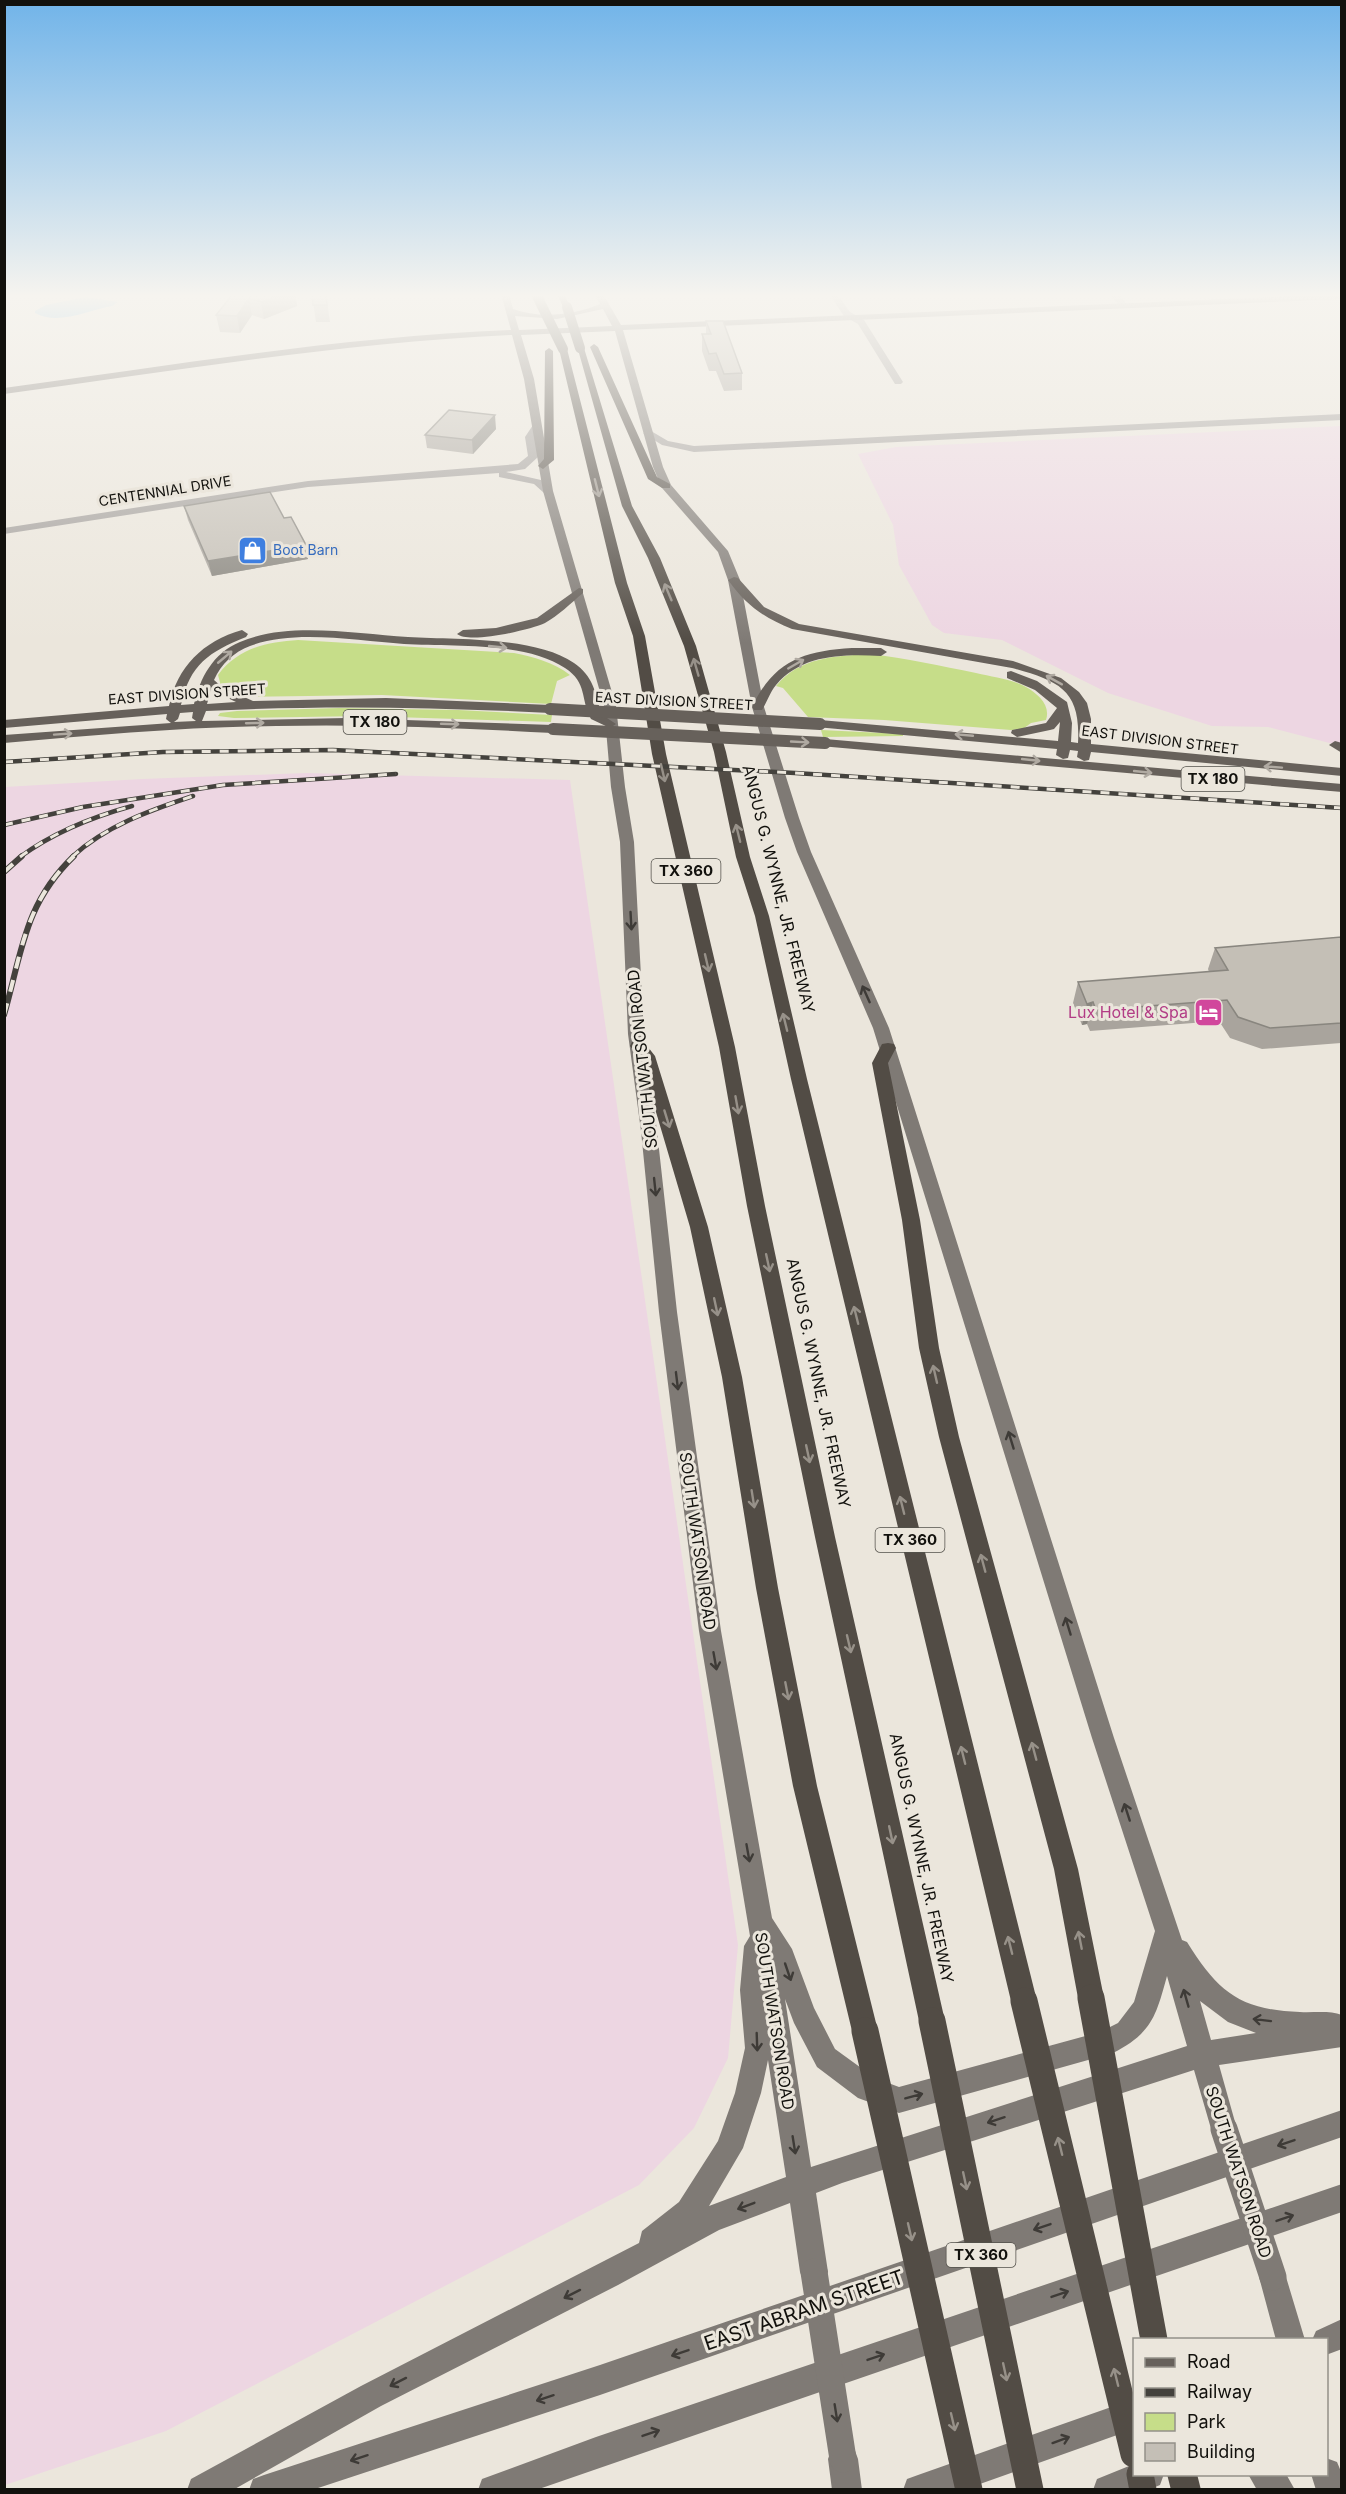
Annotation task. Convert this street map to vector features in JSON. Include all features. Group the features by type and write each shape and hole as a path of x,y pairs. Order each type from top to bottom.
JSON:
{"highway":[{"path":"543,466 549,460 548,410"},
{"name":"ANGUS G. WYNNE, JR. FREEWAY","path":"578,410 621,583 639,636 659,754 727,1047 756,1206 822,1525 932,2021 1030,2490"},
{"name":"ANGUS G. WYNNE, JR. FREEWAY","path":"599,410 627,506 654,558 690,646 720,752 743,857 762,916 796,1068 1133,2450"},
{"path":"623,410 654,479 666,486"},
{"path":"638,1046 647,1056 699,1227 732,1377 767,1588 805,1786 865,2031 969,2490"},
{"path":"888,1048 880,1063 911,1220 929,1348 949,1437 1066,1869 1154,2338"}],"main road":[{"name":"SOUTH WATSON ROAD","path":"534,410 548,491 579,591 610,706 610,724 627,842 638,1046 668,1312 710,1632 760,1921 847,2490"},
{"name":"SOUTH WATSON ROAD","path":"641,410 657,467 666,486 723,551 734,580 758,707 804,852 888,1048 1103,1738 1167,1931 1224,2129 1273,2277 1290,2338"},
{"path":"734,580 756,608 770,617 796,627 1013,664 1047,676 1060,683 1081,706 1085,765"},
{"path":"170,727 180,686 193,661 216,644 246,632 276,625 315,624 455,635 496,632 541,620 579,591"},
{"path":"197,725 207,678 219,661 228,652 248,643 280,635 344,635 523,649 558,660 585,678 595,716 610,724"},
{"path":"758,707 772,681 804,660 833,653 857,651 889,653 970,666 1020,678 1048,692 1063,705 1066,723 1062,763"},
{"path":"207,678 211,684 231,697 257,704"},
{"path":"115,713 160,699 173,693 180,686"},
{"name":"EAST DIVISION STREET","path":"4,724 174,708 366,702 550,709 820,724 992,737 1244,765 1341,772"},
{"path":"992,737 1050,726 1063,709"},
{"name":"EAST DIVISION STREET","path":"4,739 197,725 338,722 553,729 825,743 1085,765 1231,781 1341,788"},
{"path":"1084,725 1113,745 1136,753"},
{"path":"760,1921 783,1958 803,2014 826,2058 867,2089 899,2100 1104,2044 1127,2032 1145,2009 1167,1931"},
{"path":"608,2275 689,2212 729,2148 748,2093 758,2048 753,1990 760,1921"},
{"path":"1167,1931 1194,1976 1222,2004 1250,2018 1341,2026"},
{"path":"202,2490 371,2396 608,2275 711,2219 842,2169 1202,2054 1341,2034"},
{"name":"EAST ABRAM STREET","path":"264,2490 600,2380 1341,2123"},
{"path":"493,2490 596,2452 1341,2198"},
{"path":"918,2490 1133,2414"},
{"path":"1108,2490 1146,2476"},
{"path":"1264,2476 1280,2490"}],"street":[{"path":"657,467 669,456 694,449 1341,417"},
{"name":"CENTENNIAL DRIVE","path":"4,531 308,484 474,473 521,467 530,462 533,457 530,437 536,427"},
{"path":"648,434 665,443 694,449"},
{"name":"CENTENNIAL DRIVE","path":"474,473 524,478 537,482 548,491"}],"shaded area":[{"path":"1341,426 1341,746 1268,727 1212,726 1108,693 1002,640 944,633 932,625 899,565 893,525 858,454 896,447"},
{"path":"307,773 570,780 738,1945 728,2058 694,2128 639,2185 166,2431 5,2485 5,787"}],"green space":[{"path":"298,640 514,653 550,663 570,675 557,681 551,704 382,695 243,697 221,686 218,675 235,658 264,645"},
{"path":"870,654 923,662 1014,682 1031,690 1042,700 1047,710 1046,720 1031,723 1023,729 1011,730 884,720 808,717 783,688 776,686 785,676 807,664 831,657"},
{"path":"339,708 458,710 552,715 551,722 364,716 234,718 218,716 220,713 237,711"},
{"path":"821,730 903,734 903,736 823,737"}],"building":[{"path":"449,410 495,415 472,440 425,435"},
{"name":"Boot Barn","path":"270,492 284,518 291,517 306,545 208,561 184,506"},
{"path":"1341,937 1341,1023 1270,1028 1238,1017 1227,1000 1096,1010 1093,1002 1087,1004 1078,982 1228,970 1215,948"}],"railway":[{"path":"4,762 163,752 333,750 795,773 1342,808"},
{"path":"4,825 83,807 223,785 396,774"},
{"path":"72,857 99,836 129,820 193,796"},
{"path":"20,857 74,826 132,806"},
{"path":"4,872 22,856"},
{"path":"4,1015 21,950 35,911 44,892 74,856"}],"place":[{"name":"Boot Barn","path":"252,550"},
{"name":"Lux Hotel & Spa","path":"1209,1012"}]}
